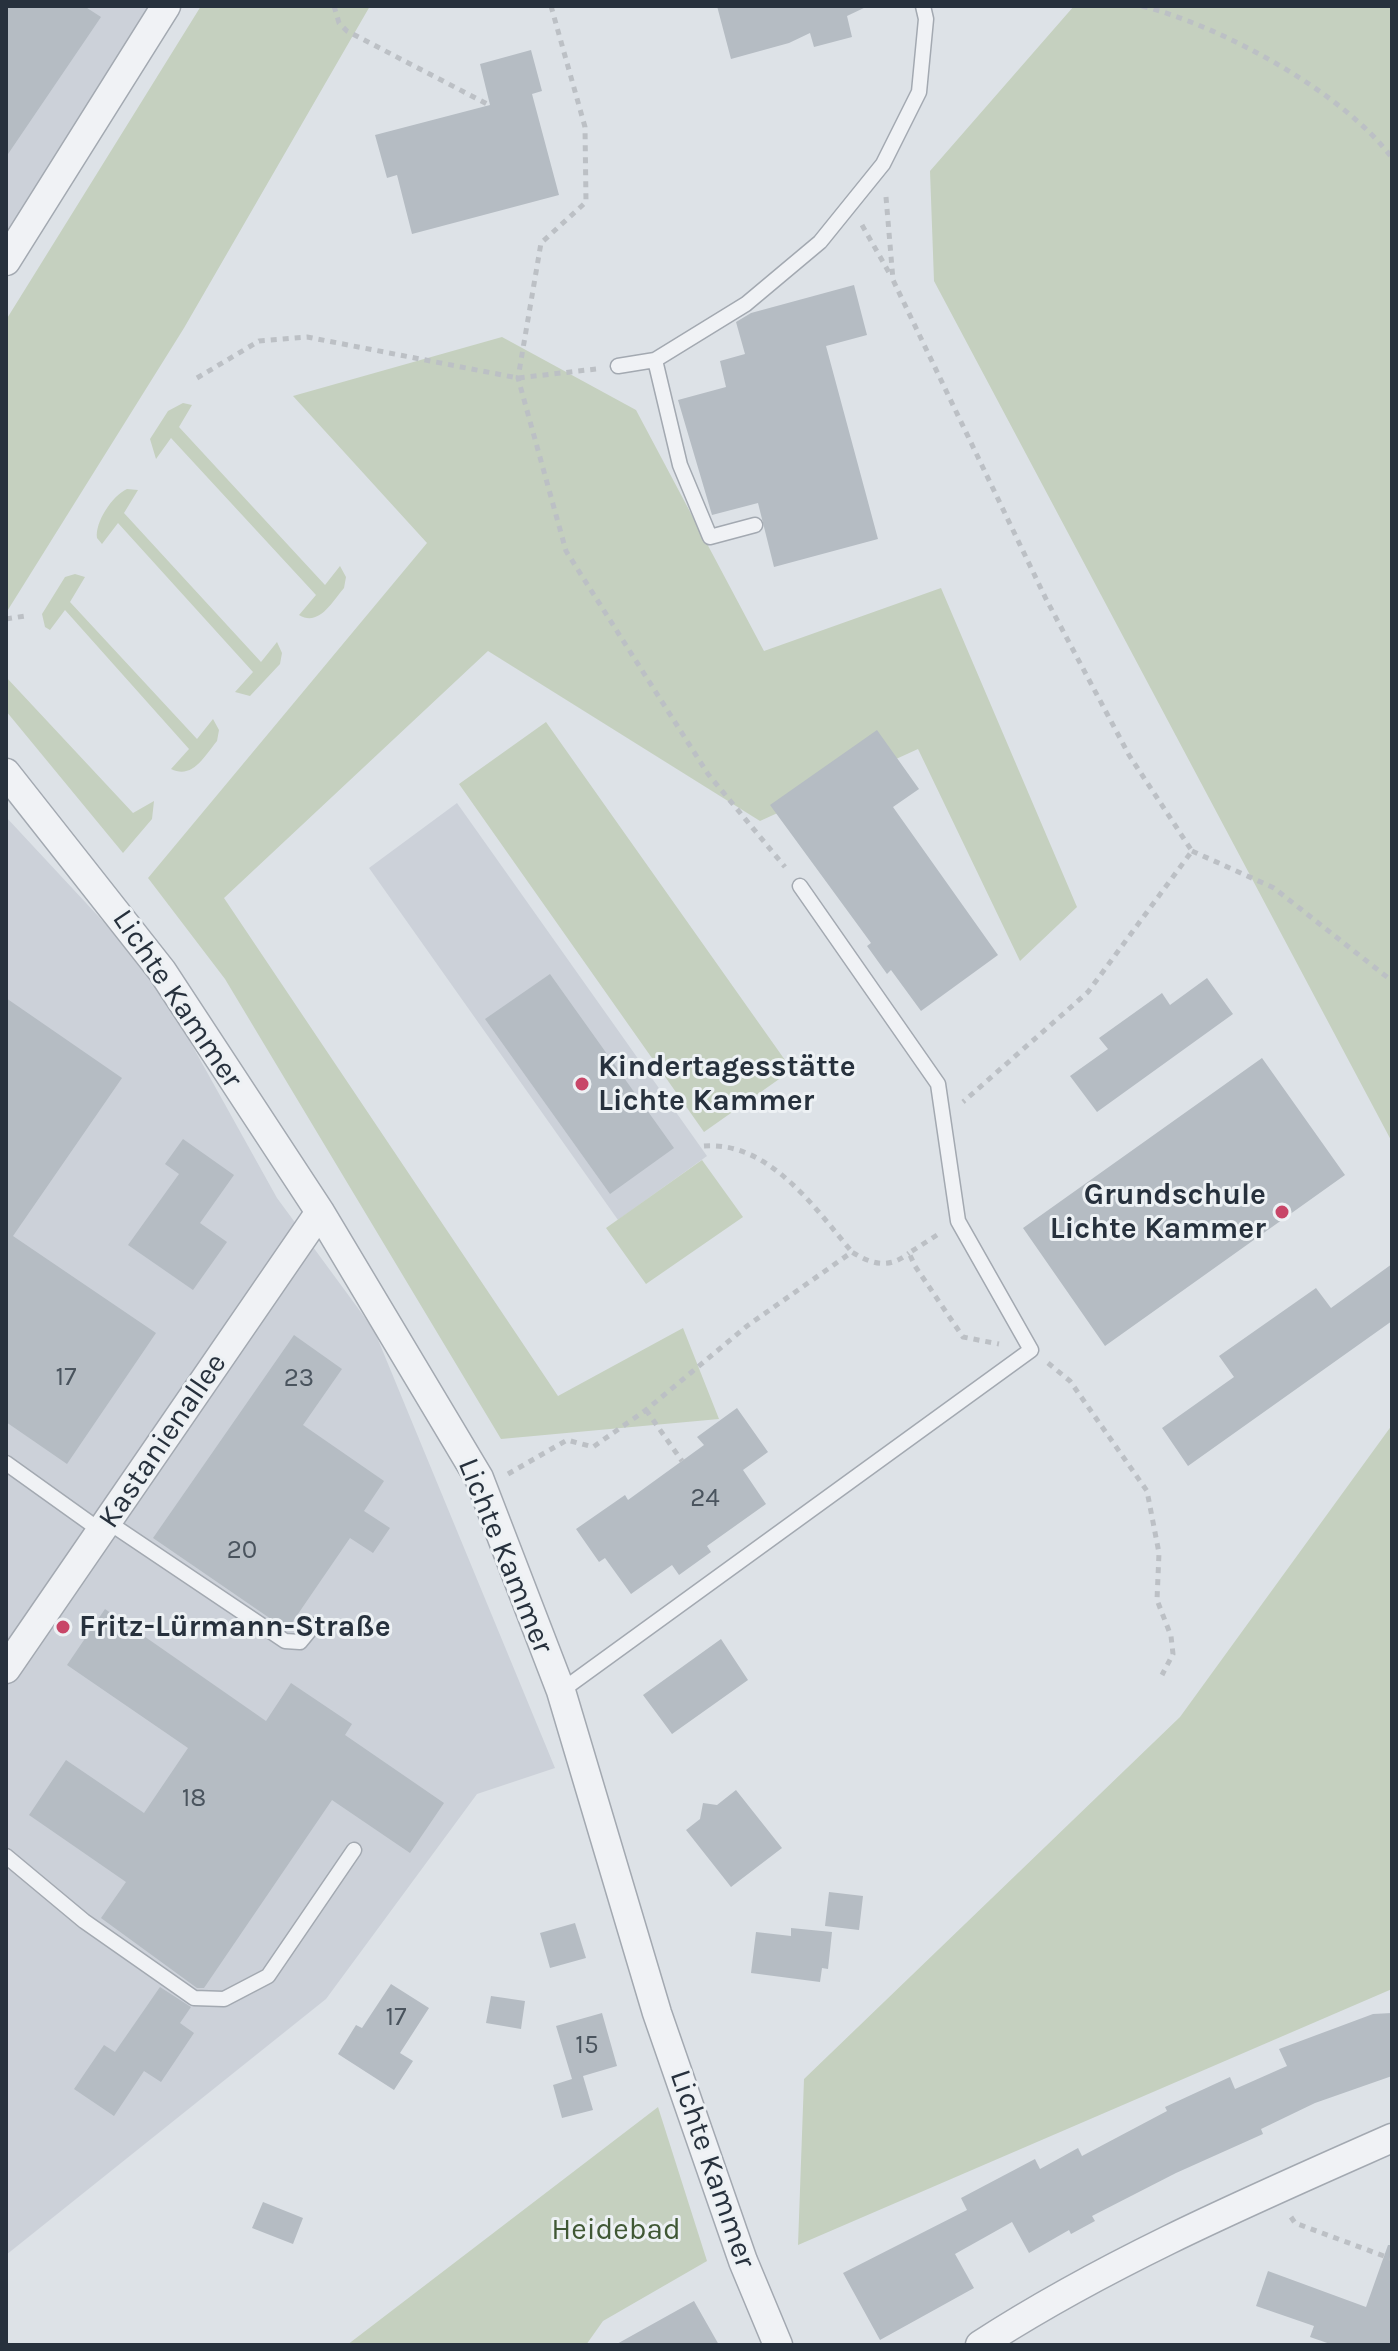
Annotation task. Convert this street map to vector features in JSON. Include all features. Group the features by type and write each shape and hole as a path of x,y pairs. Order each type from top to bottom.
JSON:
{"street":[{"path":"6,261 166,6"},
{"name":"Lichte Kammer","path":"6,773 106,895 162,971 320,1212 483,1488 561,1691 657,2013 743,2261 778,2345"},
{"name":"Kastanienallee","path":"6,1669 320,1212"},
{"path":"980,2345 1038,2307 1276,2190 1392,2138"}],"lane":[{"path":"618,366 655,360 746,304 820,242 883,164 919,92 926,19 923,6"},
{"path":"655,360 680,465 710,537 755,525"},
{"path":"561,1691 1031,1350 958,1221 938,1084 800,886"},
{"path":"6,1463 285,1641 300,1642 314,1625"},
{"path":"6,1856 84,1921 194,1998 224,1999 268,1976 354,1850"}],"path":[{"path":"334,6 339,23 347,31 491,106"},
{"path":"551,6 585,127 586,202 541,243 518,378 566,551 708,774 800,886"},
{"path":"1142,6 1266,54 1376,137 1392,158"},
{"path":"883,164 893,280"},
{"path":"851,205 893,280 1046,599 1129,755 1192,851 1274,888 1392,981"},
{"path":"197,378 259,341 307,337 518,378 533,379 618,366"},
{"path":"6,619 25,616"},
{"path":"941,1121 1088,992 1192,851"},
{"path":"704,1146 720,1145 740,1151 792,1182 852,1252 869,1263 896,1263 958,1221"},
{"path":"483,1488 567,1440 593,1447 646,1410 747,1326 852,1252"},
{"path":"909,1253 963,1337 1031,1350 1070,1381 1147,1491 1159,1553 1157,1600 1171,1636 1173,1654 1162,1675"},
{"path":"646,1410 682,1461"},
{"path":"1276,2190 1295,2223 1392,2259"}],"shaded area":[{"path":"6,6 183,6 115,114 6,265"},
{"path":"457,803 707,1156 618,1220 369,868"},
{"path":"6,817 153,975 277,1198 374,1330 555,1768 477,1794 326,1999 6,2255"}],"green space":[{"path":"201,6 370,6 184,328 6,613 6,320"},
{"path":"1074,6 1392,6 1392,1142 934,281 930,171"},
{"path":"502,337 636,410 764,651 941,588 1077,907 1020,961 918,749 760,821 488,651 224,898 558,1396 683,1328 719,1419 501,1439 225,979 148,878 427,543 293,396"},
{"path":"183,403 192,405 179,427 325,585 340,566 346,577 344,588 319,615 306,618 299,615 316,595 171,438 156,459 150,439 168,411"},
{"path":"127,489 138,490 124,513 261,662 277,642 282,653 280,664 250,696 235,692 253,672 118,523 102,544 97,538 106,510"},
{"path":"75,574 85,577 70,602 197,739 213,719 219,730 217,741 192,769 179,772 171,769 189,749 65,610 50,630 45,627 42,614 65,577"},
{"path":"6,677 133,813 154,801 152,819 123,853 6,711"},
{"path":"546,722 792,1070 704,1132 459,784"},
{"path":"702,1160 743,1217 646,1284 606,1228"},
{"path":"1392,1425 1392,1989 798,2245 804,2079 1180,1717"},
{"name":"Heidebad","path":"658,2107 707,2261 603,2321 586,2345 347,2345"}],"building":[{"path":"6,6 84,6 101,17 6,157"},
{"path":"717,6 868,6 847,16 852,37 814,47 810,33 789,43 731,59"},
{"path":"531,50 542,91 532,94 559,195 412,234 397,175 387,178 375,135 490,105 480,64"},
{"path":"854,285 867,335 826,346 878,539 774,567 758,503 712,515 678,400 726,387 720,361 745,354 736,322 751,313"},
{"path":"877,730 919,789 893,807 998,955 921,1011 891,970 887,974 867,946 871,943 770,805"},
{"path":"550,974 674,1148 610,1194 485,1019"},
{"path":"1207,978 1233,1014 1097,1112 1070,1076 1108,1049 1099,1038 1162,993 1170,1005"},
{"path":"6,998 122,1078 13,1236 156,1333 67,1464 6,1422"},
{"path":"1262,1058 1345,1175 1105,1346 1023,1228"},
{"path":"183,1139 234,1175 200,1223 227,1242 193,1290 128,1245 179,1174 165,1164"},
{"path":"1392,1264 1392,1321 1188,1466 1162,1428 1234,1377 1219,1356 1316,1288 1331,1308"},
{"path":"294,1335 342,1369 303,1425 384,1481 364,1511 390,1528 373,1553 350,1538 287,1630 153,1538"},
{"path":"737,1408 768,1452 743,1470 766,1504 707,1546 711,1552 679,1575 672,1565 631,1594 605,1558 599,1562 576,1529 625,1495 628,1500 704,1445 697,1437"},
{"path":"105,1609 266,1721 291,1683 352,1724 345,1735 444,1803 410,1853 332,1800 204,1988 197,1988 101,1918 126,1882 29,1815 66,1760 144,1813 188,1748 67,1665"},
{"path":"721,1639 748,1680 672,1734 643,1695"},
{"path":"736,1790 782,1848 731,1887 686,1830 700,1819 703,1803 717,1805"},
{"path":"829,1892 863,1896 859,1930 825,1926"},
{"path":"575,1923 586,1958 550,1968 540,1933"},
{"path":"791,1928 832,1932 828,1969 822,1968 820,1982 751,1973 756,1932 791,1936"},
{"path":"391,1984 429,2008 400,2053 413,2061 394,2090 338,2054 356,2025 362,2028"},
{"path":"160,1987 191,2007 180,2023 194,2033 161,2082 144,2071 114,2116 74,2089 104,2045 115,2052"},
{"path":"491,1996 525,2001 521,2029 486,2023"},
{"path":"602,2013 617,2066 583,2076 593,2110 562,2118 553,2085 572,2079 556,2026"},
{"path":"1392,2013 1392,2076 1315,2103 1261,2129 1263,2134 1176,2173 1092,2216 1095,2221 1071,2234 1069,2230 1029,2253 1012,2222 955,2254 974,2288 880,2340 843,2273 967,2210 961,2198 1035,2159 1040,2169 1078,2148 1082,2156 1167,2111 1165,2107 1230,2077 1235,2089 1287,2066 1279,2049 1373,2014"},
{"path":"263,2202 303,2218 293,2244 252,2228"},
{"path":"1388,2245 1392,2245 1392,2345 1333,2345 1310,2337 1314,2326 1256,2306 1268,2271 1366,2307"},
{"path":"694,2301 719,2345 615,2345"}],"place":[{"name":"Kindertagesstätte Lichte Kammer","path":"582,1084"},
{"name":"Grundschule Lichte Kammer","path":"1282,1212"},
{"name":"Fritz-Lürmann-Straße","path":"63,1627"}]}
